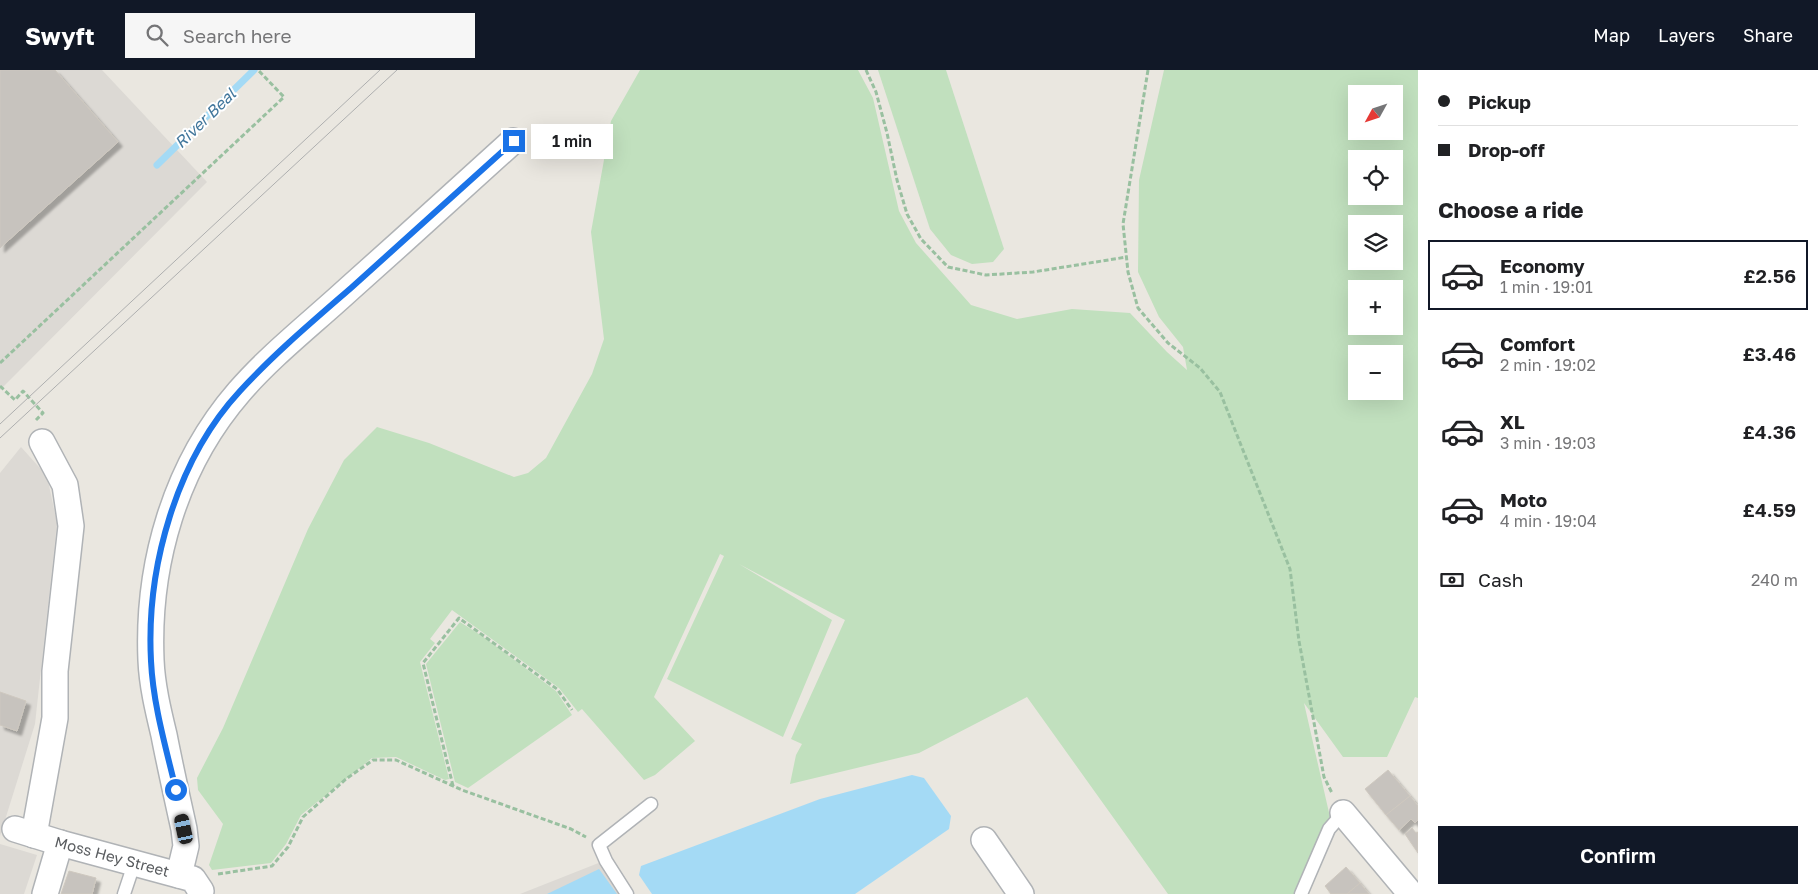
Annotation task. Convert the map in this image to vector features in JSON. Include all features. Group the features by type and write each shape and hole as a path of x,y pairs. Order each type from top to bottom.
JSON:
{"street":[{"path":"190,883 184,829 154,693 151,660 152,614 157,569 164,535 188,469 206,437 239,392 280,351 514,141"},
{"name":"Moss Hey Street","path":"42,442 65,485 71,526 55,671 55,718 25,832 134,864 190,883"},
{"path":"1343,813 1411,894"},
{"path":"984,840 1021,894"},
{"path":"44,894 60,843"}],"lane":[{"path":"628,894 606,861 599,844 651,804"},
{"path":"1301,894 1329,829 1343,813"},
{"path":"124,894 134,864"}],"path":[{"path":"0,363 284,97 258,70"},
{"path":"866,70 876,92 907,214 921,239 948,267 986,275 1033,272 1127,257"},
{"path":"1148,70 1123,224 1128,272 1138,308 1168,343 1200,368 1220,392 1290,569 1299,641 1324,777 1343,813"},
{"path":"0,386 15,400 24,391 43,413"},
{"path":"453,786 423,663 459,618 556,689 572,710"},
{"path":"190,883 225,872 272,866 288,847 303,817 346,780 373,760 396,760 453,786 571,829 599,844"}],"shaded area":[{"path":"0,70 102,70 207,182 0,390"},
{"path":"21,447 47,476 57,523 35,724 0,836 0,473"},
{"path":"0,844 37,855 24,894 0,894"},
{"path":"601,862 626,894 520,894"}],"green space":[{"path":"640,70 858,70 873,98 899,211 916,243 971,305 1017,319 1072,309 1130,313 1187,370 1183,347 1159,317 1138,272 1139,180 1164,70 1418,70 1418,698 1415,697 1387,757 1343,757 1304,703 1330,817 1297,894 1168,894 1027,697 919,753 790,784 796,755 802,744 791,739 845,620 739,564 832,620 783,737 667,679 724,556 720,554 654,697 695,741 655,775 644,780 582,709 578,712 559,688 452,610 430,639 435,643 420,662 449,779 445,780 396,757 372,758 301,815 286,844 271,863 212,870 209,865 223,824 198,790 197,778 223,728 308,529 344,460 377,427 429,443 514,477 528,473 546,458 592,374 604,339 591,232 611,121"},
{"path":"878,70 946,70 1004,249 993,262 972,264 951,255 930,229"},
{"path":"460,622 556,691 572,715 468,788 455,782 426,664"}],"water":[{"path":"912,775 924,778 951,816 949,829 855,894 652,894 639,875 641,866 820,799"},
{"path":"599,869 617,894 547,894"}],"building":[{"path":"0,70 55,70 118,142 0,248"},
{"path":"0,692 26,701 17,731 0,725"},
{"path":"1388,770 1410,796 1386,815 1365,789"},
{"path":"1410,796 1418,806 1418,820 1415,823 1411,819 1399,830 1386,815"},
{"path":"1412,828 1416,833 1418,832 1418,853 1405,834"},
{"path":"1346,867 1360,883 1347,894 1331,894 1325,886"},
{"path":"69,871 96,878 92,894 61,894"},
{"path":"1360,883 1369,894 1347,894"}],"waterway":[{"name":"River Beal","path":"157,165 254,70"}],"tram line":[{"path":"0,424 380,70"},
{"path":"0,438 397,70"}],"route":[{"path":"176,790 154,693 151,660 152,614 157,569 164,535 188,469 206,437 239,392 280,351 514,141"}]}
